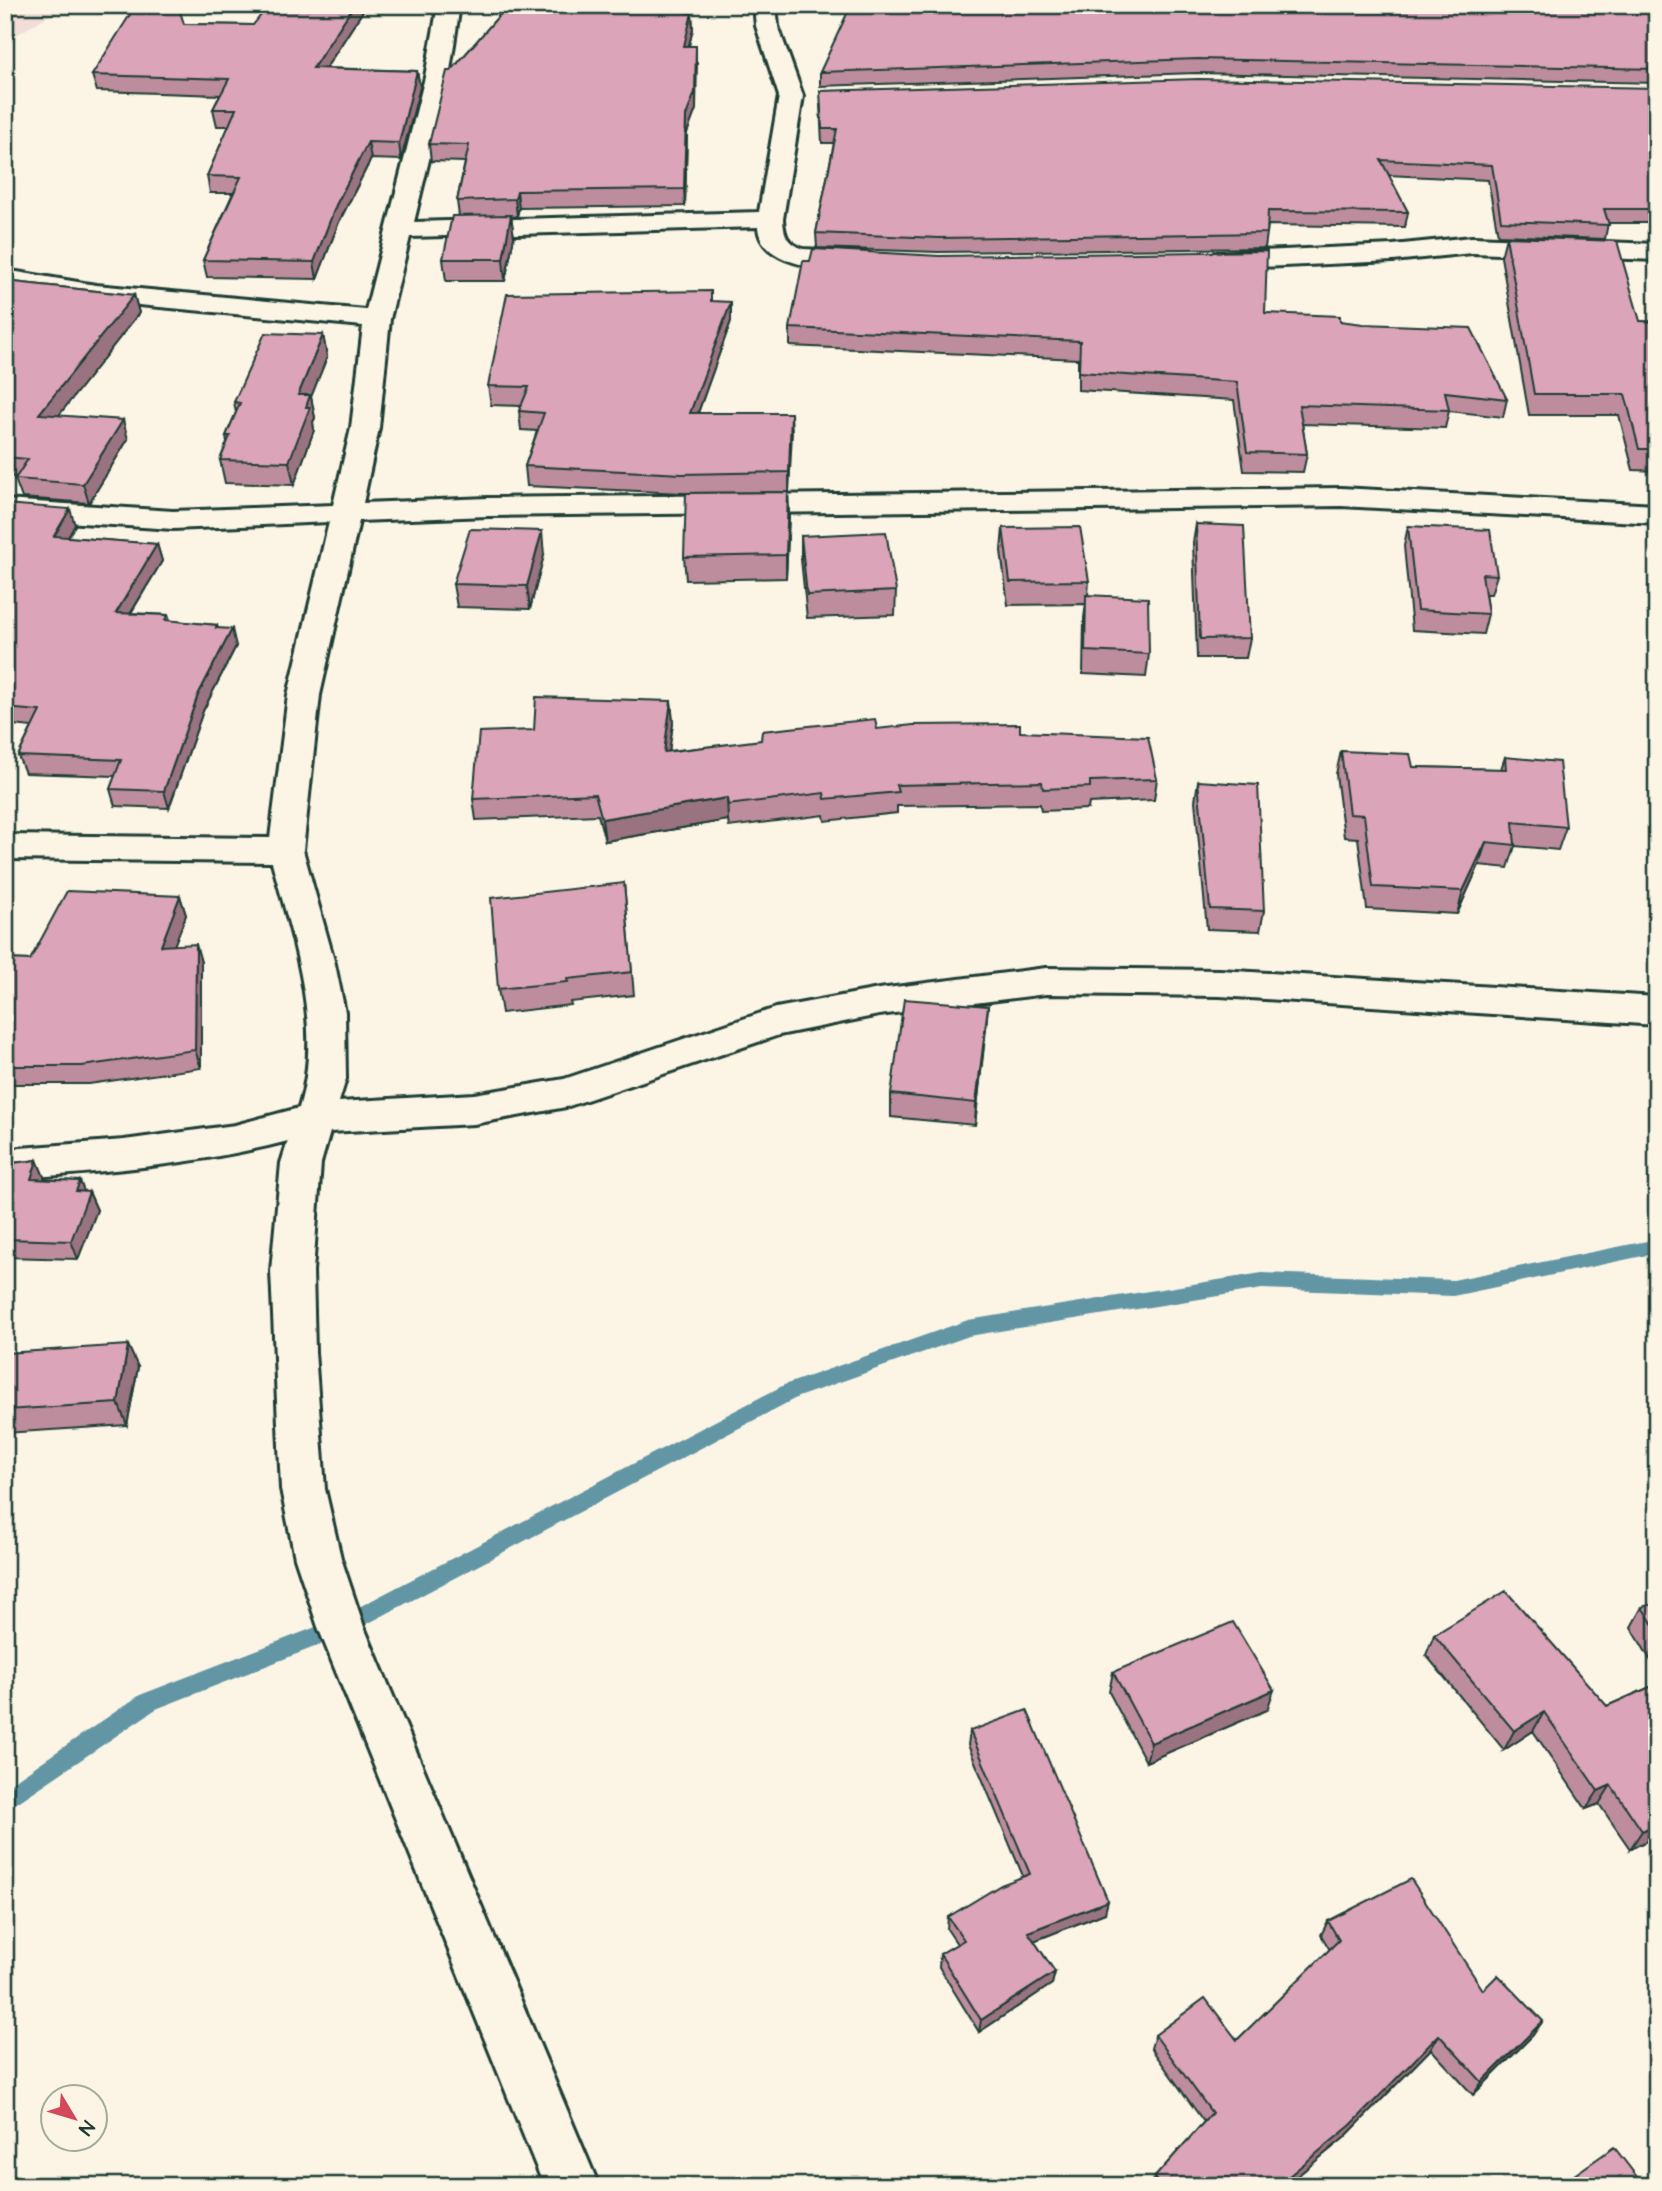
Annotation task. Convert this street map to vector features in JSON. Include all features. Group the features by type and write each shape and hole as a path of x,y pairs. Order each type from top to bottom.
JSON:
{"street":[{"path":"449,5 438,77 377,319 366,428 304,695 286,850 317,964 326,1012 327,1079 301,1163 292,1271 294,1352 303,1489 318,1558 341,1627 572,2186"},
{"path":"765,5 767,26 791,96 771,219 772,237 779,246 792,254 809,258 887,261"},
{"path":"791,96 819,95"},
{"path":"398,230 771,219"},
{"path":"1195,261 1394,253 1472,244 1657,252"},
{"path":"5,278 96,293 377,319"},
{"path":"5,509 173,520 488,507 1341,497 1657,514"},
{"path":"5,847 286,850"},
{"path":"5,1167 20,1163 124,1155 235,1140 317,1118 474,1109 566,1093 776,1022 879,1002 1045,981 1220,984 1657,1011"}],"shaded area":[{"path":"5,5 66,5 5,42"}],"building":[{"path":"136,5 178,5 184,24 253,25 269,5 354,5 313,68 417,71 399,143 368,142 336,205 314,262 203,260 241,177 207,176 236,109 213,109 229,79 92,75"},
{"path":"508,5 690,5 688,13 692,13 684,46 696,46 695,92 686,116 684,189 517,191 515,199 457,201 469,145 429,144 447,71 451,71"},
{"path":"851,5 1657,5 1657,69 1198,59 820,72"},
{"path":"1198,79 1657,88 1657,184 1651,184 1656,209 1604,209 1609,225 1501,221 1492,165 1381,160 1408,212 1268,211 1267,233 939,238 816,233 837,129 822,129 820,91"},
{"path":"511,215 503,259 443,259 452,216"},
{"path":"1506,237 1617,241 1640,321 1657,322 1657,449 1639,449 1625,394 1534,394"},
{"path":"813,249 939,256 1267,251 1265,313 1340,316 1340,321 1363,324 1471,328 1507,399 1445,392 1449,410 1299,405 1307,454 1247,452 1237,382 1079,372 1080,341 790,328 803,261 810,261"},
{"path":"5,281 134,295 39,414 123,420 83,484 15,479 28,459 5,457"},
{"path":"711,291 711,301 731,302 690,413 791,413 789,472 682,474 525,466 544,413 519,411 529,387 488,386 507,294"},
{"path":"265,333 323,335 298,395 310,395 306,407 310,407 289,462 220,460 230,436 226,436 240,403 234,402"},
{"path":"788,492 786,555 684,557 686,493"},
{"path":"5,504 70,509 54,536 157,544 116,613 168,615 165,620 232,629 198,695 164,791 110,789 121,760 18,756 40,711 5,708"},
{"path":"1196,524 1244,526 1250,638 1200,639"},
{"path":"1408,526 1490,530 1497,575 1482,574 1488,614 1417,610"},
{"path":"1080,527 1089,581 1010,582 1003,528"},
{"path":"470,529 542,531 527,586 453,584"},
{"path":"886,532 896,591 807,595 801,536"},
{"path":"1086,595 1148,598 1149,654 1085,651"},
{"path":"536,697 671,701 664,752 761,740 762,731 875,719 877,729 913,725 1020,724 1020,732 1148,737 1157,779 1090,781 1090,787 1043,789 1042,782 896,785 898,792 825,799 824,793 728,805 727,798 602,819 595,794 473,799 479,732 534,730"},
{"path":"1341,751 1410,754 1413,767 1506,769 1505,757 1559,762 1566,827 1513,822 1515,845 1486,842 1463,891 1373,887 1364,815 1349,814"},
{"path":"1198,781 1258,785 1264,911 1210,909"},
{"path":"624,883 632,972 498,989 491,898"},
{"path":"67,891 180,896 161,946 196,944 195,1050 82,1066 5,1066 5,959 30,960"},
{"path":"904,999 988,1006 976,1103 891,1094"},
{"path":"37,1160 31,1179 80,1181 76,1191 89,1192 71,1241 5,1239 5,1164"},
{"path":"128,1345 118,1403 5,1410 5,1353"},
{"path":"1506,1591 1607,1706 1657,1684 1657,1824 1642,1831 1611,1785 1598,1791 1544,1712 1514,1731 1434,1635"},
{"path":"1657,1603 1657,1631 1642,1607"},
{"path":"1233,1622 1274,1690 1151,1743 1113,1672"},
{"path":"1027,1710 1108,1901 1028,1932 1055,1972 981,2020 940,1954 964,1940 948,1917 1001,1885 1030,1874 970,1731"},
{"path":"1411,1879 1483,1990 1498,1975 1543,2021 1482,2082 1439,2035 1351,2125 1277,2186 1161,2186 1154,2178 1212,2113 1155,2035 1205,1998 1237,2040 1339,1940 1328,1921"},
{"path":"1614,2147 1644,2186 1575,2186 1570,2178"}],"waterway":[{"path":"5,1800 148,1702 341,1627 791,1391 968,1328 1262,1281 1453,1288 1657,1246"}]}
